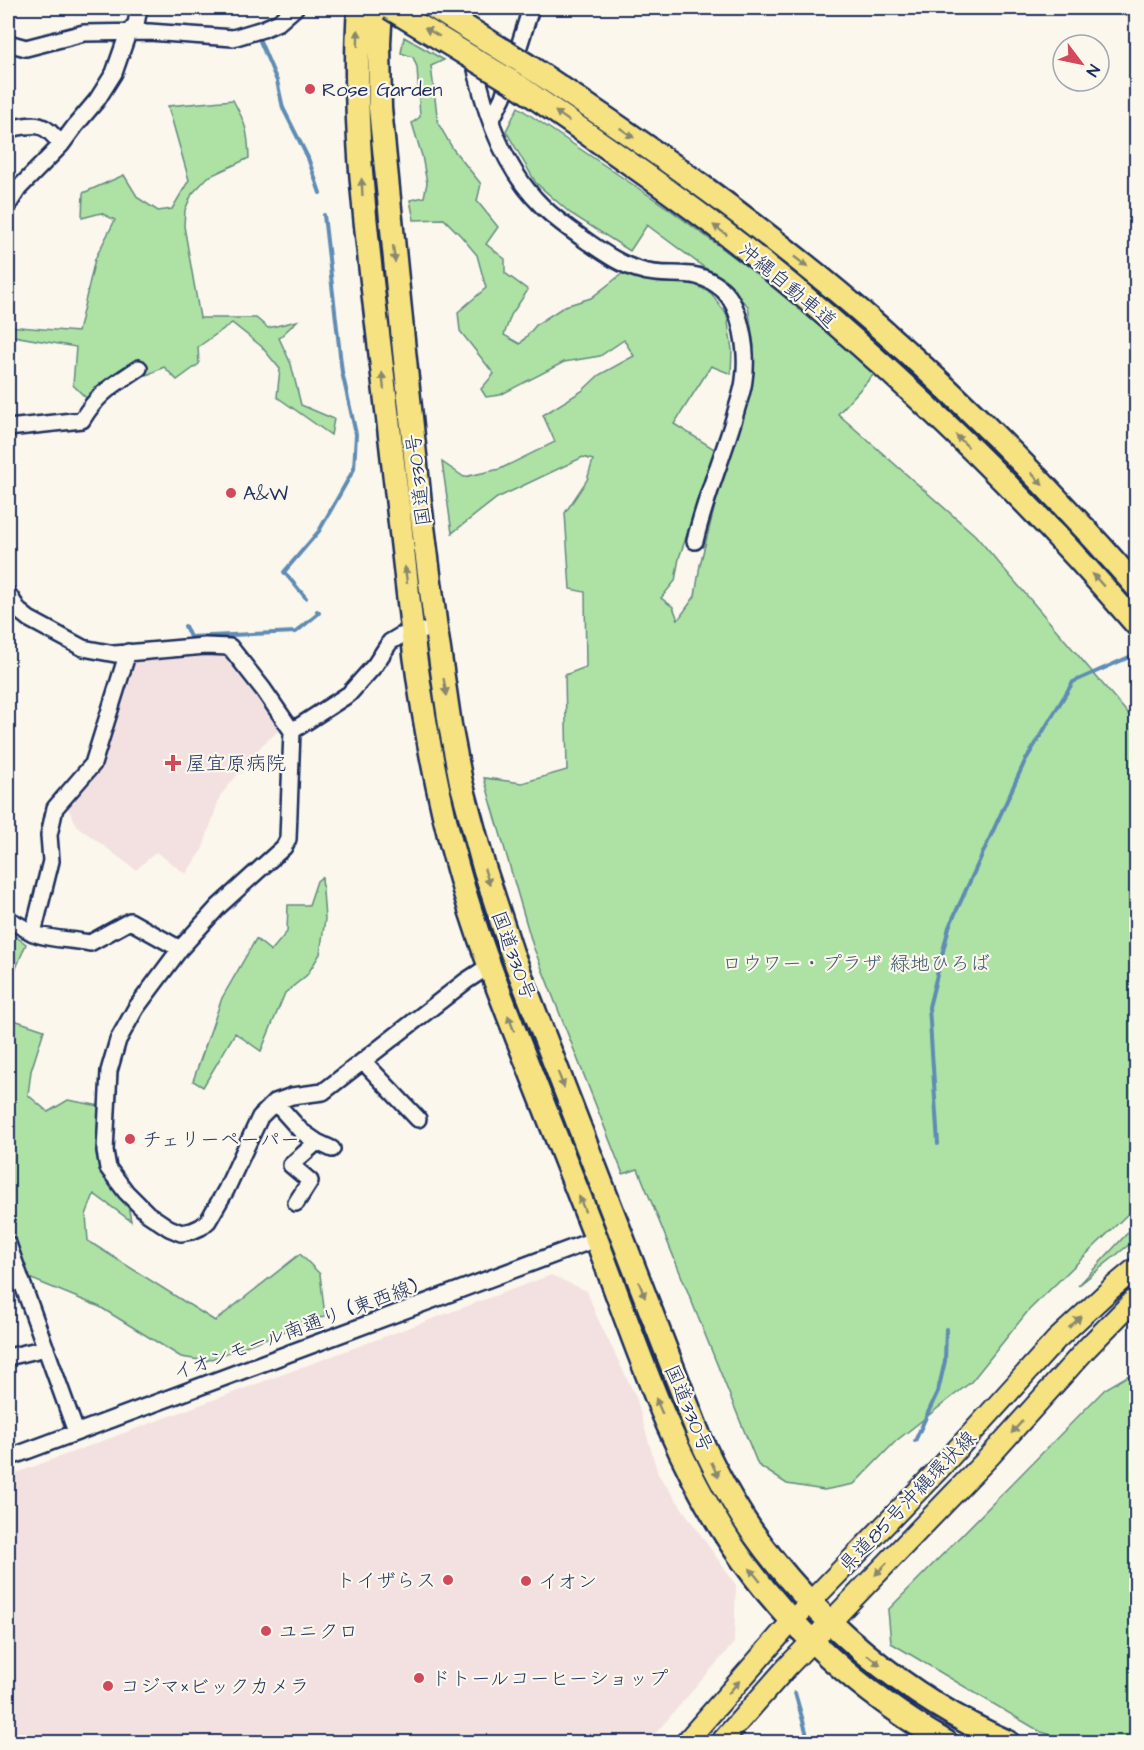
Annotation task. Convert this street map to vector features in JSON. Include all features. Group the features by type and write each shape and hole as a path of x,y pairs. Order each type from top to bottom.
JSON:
{"highway":[{"name":"国道330号","path":"359,8 357,68 363,199 412,633 424,720 437,787 459,872 489,966 596,1239 640,1359 676,1446 698,1491 738,1554 811,1642 898,1712 946,1743"},
{"name":"国道330号","path":"381,8 380,108 387,193 436,629 461,782 483,864 512,953 700,1438 719,1479 750,1529 810,1601 859,1648 948,1713 1008,1743"},
{"name":"沖縄自動車道","path":"390,8 603,116 754,226 819,277 945,387 1006,446 1137,586"},
{"name":"沖縄自動車道","path":"435,8 636,168 730,237 862,347 987,465 1137,624"}],"main road":[{"name":"県道85号沖縄環状線","path":"686,1743 810,1601 942,1466 1056,1340 1112,1287 1137,1268"},
{"name":"県道85号沖縄環状線","path":"721,1743 811,1642 982,1464 1095,1339 1137,1298"}],"street":[{"path":"8,205 19,188 61,145 97,100 114,73 128,33 136,24 139,8"},
{"path":"464,8 476,74 491,121 512,168 541,205 566,227 626,266 643,272 688,274 706,278 724,291 737,313 744,342 744,380 724,451 701,515 695,541"},
{"path":"491,121 503,97 531,8"},
{"path":"8,43 26,48 84,33 149,32 233,38 279,22 291,9"},
{"path":"8,129 27,125 40,126 52,132 61,145"},
{"path":"8,428 82,420 104,391 139,369"},
{"path":"8,594 18,611 29,619 83,648 114,654 205,646 230,647 292,731 288,839 284,847 218,907 180,949 136,1008 118,1040 109,1071 105,1151 108,1168 126,1192 148,1214 181,1233 192,1231 208,1221 226,1190 260,1117 275,1102 292,1096 322,1092 465,981 489,966"},
{"path":"292,731 349,694 375,665 390,642 400,636 436,629"},
{"path":"33,933 51,861 49,835 55,808 93,764 128,652"},
{"path":"8,919 46,938 74,940 90,944 130,921 180,949"},
{"path":"363,1061 418,1119"},
{"path":"275,1102 301,1131 332,1149"},
{"path":"296,1203 310,1181 291,1165 317,1142"},
{"name":"イオンモール南通り (東西線)","path":"8,1458 596,1239"},
{"path":"8,1244 14,1280 46,1348 76,1432"},
{"path":"8,1357 46,1348"}],"shaded area":[{"name":"屋宜原病院","path":"213,653 226,657 258,692 281,729 262,745 220,796 203,848 186,874 156,852 136,870 77,826 66,804 84,781 132,657"},
{"path":"551,1275 587,1291 597,1317 636,1397 658,1474 736,1585 734,1643 648,1742 8,1742 8,1476"}],"green space":[{"name":"ロウワー・プラザ 緑地ひろば","path":"404,37 444,60 431,66 438,123 453,149 481,184 477,201 498,227 486,244 505,259 505,273 528,290 511,315 504,335 520,344 537,324 565,306 591,298 623,273 648,280 682,278 711,293 727,315 732,350 731,374 711,366 674,424 716,450 679,558 675,581 661,598 673,607 678,620 695,596 700,565 721,481 746,405 754,346 748,306 717,277 647,225 630,251 570,213 536,183 506,131 518,107 669,209 780,291 874,374 838,414 975,535 1136,723 1136,1206 1028,1311 971,1382 896,1441 854,1484 824,1490 787,1484 758,1465 638,1169 623,1174 533,946 484,778 522,783 567,770 565,675 586,667 585,592 570,589 565,513 587,480 593,460 583,457 497,498 452,533 442,462 464,477 500,469 555,442 543,415 582,391 599,375 634,356 624,340 600,356 564,362 500,395 486,397 481,389 494,374 460,331 458,312 486,288 477,255 444,219 414,220 410,200 424,197 427,183 412,123 420,117 417,67 413,57 401,53"},
{"path":"233,100 246,128 249,158 208,177 192,194 185,210 184,226 200,318 256,318 268,328 297,321 279,338 291,364 301,405 334,419 331,435 277,397 280,369 261,346 232,323 198,347 199,364 177,380 164,367 147,375 139,360 115,373 88,400 73,385 76,347 8,335 8,326 78,332 95,259 115,220 101,213 82,218 83,193 124,175 138,198 158,211 172,209 189,180 168,106"},
{"path":"322,877 325,919 320,954 307,975 285,993 261,1051 235,1033 203,1087 193,1081 222,998 256,939 271,951 287,932 288,905 309,905 317,881"},
{"path":"8,931 26,944 8,988"},
{"path":"8,1018 44,1030 31,1071 28,1095 48,1112 68,1100 100,1106 110,1179 128,1205 131,1221 94,1194 86,1215 88,1241 215,1321 300,1254 320,1274 325,1316 206,1361 181,1357 100,1307 29,1278 8,1215"},
{"path":"1136,1224 1136,1239 1078,1286"},
{"path":"1136,1371 1136,1742 1078,1742 1041,1732 891,1643 888,1610 1105,1389"}],"waterway":[{"path":"260,41 277,81 283,108 308,158 320,193"},
{"path":"306,598 284,572 319,531 354,469 356,434 342,372 324,215"},
{"path":"185,626 190,637 296,632 319,613 317,611"},
{"path":"938,1144 929,1007 949,927 1025,761 1073,682 1136,654"},
{"path":"915,1441 938,1391 945,1361 946,1329"},
{"path":"795,1693 809,1742"}],"place":[{"name":"Rose Garden","path":"310,89"},
{"name":"A&W","path":"231,493"},
{"name":"屋宜原病院","path":"173,763"},
{"name":"チェリーペーパー","path":"130,1139"},
{"name":"トイザらス","path":"448,1580"},
{"name":"イオン","path":"526,1581"},
{"name":"ユニクロ","path":"266,1631"},
{"name":"ドトールコーヒーショップ","path":"419,1678"},
{"name":"コジマ×ビックカメラ","path":"108,1686"}]}
